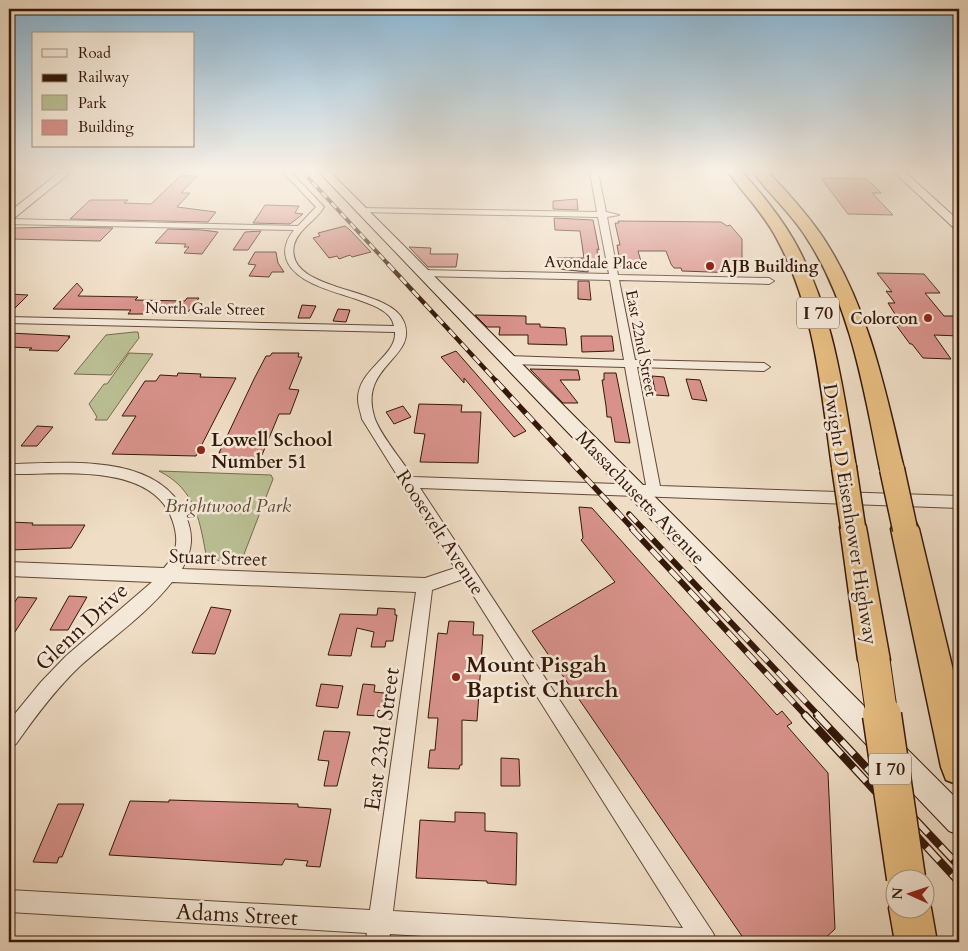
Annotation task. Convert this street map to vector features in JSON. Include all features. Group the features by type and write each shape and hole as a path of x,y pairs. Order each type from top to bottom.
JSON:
{"highway":[{"name":"Dwight D Eisenhower Highway","path":"771,216 784,234 799,262 814,302 824,343 905,868"},
{"name":"I 70","path":"800,216 834,268 848,298 865,350 959,767"},
{"path":"912,918 916,942"}],"street":[{"path":"311,216 298,228 292,237 289,250 292,260 300,272 311,281 330,291 373,302 386,308 397,318 400,329"},
{"name":"Massachusetts Avenue","path":"366,216 959,822"},
{"name":"East 22nd Street","path":"601,216 654,490"},
{"path":"948,216 959,227"},
{"path":"9,222 298,228"},
{"name":"Avondale Place","path":"421,273 770,281"},
{"name":"North Gale Street","path":"9,320 400,329"},
{"name":"Roosevelt Avenue","path":"400,329 400,340 396,348 370,377 363,396 368,419 705,942"},
{"path":"507,360 764,367"},
{"path":"9,469 116,473 142,479 156,486 173,504 178,514 185,543 182,554 170,576"},
{"path":"408,482 959,502"},
{"name":"Stuart Street","path":"9,569 425,585"},
{"path":"425,585 466,571"},
{"name":"Glenn Drive","path":"9,737 71,663 170,576"},
{"name":"East 23rd Street","path":"378,932 425,585"},
{"name":"Adams Street","path":"9,901 378,932 705,942"}],"green space":[{"path":"138,332 139,338 111,375 74,374 106,335"},
{"path":"129,353 153,354 107,420 95,420 97,417 89,404 104,384 107,384"},
{"name":"Brightwood Park","path":"159,471 271,475 273,479 241,562 207,560 195,509 182,488"}],"building":[{"path":"73,216 212,216 208,222 70,219"},
{"path":"257,216 300,216 290,224 253,223"},
{"path":"554,218 593,220 599,250 597,249 599,269 588,269 588,272 558,269 557,258 584,258 580,231 555,230"},
{"path":"618,221 721,222 727,226 730,225 742,239 742,258 748,270 737,270 738,273 682,271 681,268 674,268 666,251 638,251 643,268 621,268 617,245 620,245 615,223 619,223"},
{"path":"345,226 371,252 352,257 350,255 339,259 337,256 329,258 313,238 320,236 318,233"},
{"path":"14,228 113,228 100,241 9,239 9,232"},
{"path":"168,229 218,232 202,254 184,253 189,247 184,247 186,244 155,243"},
{"path":"261,231 248,250 233,250 245,232"},
{"path":"409,247 431,248 430,254 458,254 456,267 428,267"},
{"path":"255,252 276,252 278,263 284,272 272,272 269,277 249,276 256,265 248,264"},
{"name":"Colorcon","path":"877,273 924,274 940,293 925,293 944,316 959,316 959,336 934,335 951,359 923,358 910,344 896,325 902,325 888,303 895,303 886,291 892,292"},
{"path":"578,281 589,281 591,300 578,299"},
{"path":"77,283 83,290 78,296 138,297 135,300 185,301 187,298 199,298 188,312 158,311 150,314 128,314 131,310 53,309"},
{"path":"9,294 28,295 9,314"},
{"path":"302,305 316,306 310,318 298,318"},
{"path":"338,309 350,310 346,322 333,321"},
{"path":"475,315 526,316 526,324 540,324 540,327 565,328 567,345 528,344 528,335 499,335 500,327 487,327"},
{"path":"9,333 70,337 58,351 29,350 32,348 9,347"},
{"path":"581,336 612,336 614,351 582,352"},
{"path":"456,351 526,431 514,437 464,378 464,383 441,357"},
{"path":"272,353 299,353 298,357 302,357 289,389 299,390 290,414 279,414 262,455 258,455 256,460 221,458 223,453 219,453 254,379 266,356 270,356"},
{"path":"530,369 578,370 580,380 560,380 578,403 563,403"},
{"path":"178,373 201,374 200,377 236,378 196,456 112,454 136,416 122,416 145,381 156,381 160,375 177,376"},
{"path":"604,373 616,373 630,443 615,442 611,417 607,417 602,380 604,380"},
{"path":"652,376 664,377 669,396 656,395"},
{"path":"686,379 700,380 707,401 692,399"},
{"path":"419,404 462,405 461,412 481,412 478,463 420,462 425,434 414,433"},
{"path":"403,406 411,417 394,424 386,412"},
{"path":"37,426 53,427 37,446 21,446"},
{"path":"579,507 592,508 777,715 782,711 792,723 787,726 828,773 835,929 821,942 746,942 532,631 615,582 581,540 583,538"},
{"path":"9,522 33,523 32,525 85,525 71,548 9,550"},
{"path":"69,596 87,597 68,630 50,630"},
{"path":"18,597 37,598 9,641 9,611"},
{"path":"211,607 231,610 215,654 192,653"},
{"path":"378,608 395,609 395,615 397,615 393,641 386,641 385,647 371,647 374,632 357,628 351,656 328,655 340,614 377,615"},
{"name":"Mount Pisgah Baptist Church","path":"449,621 474,622 473,635 483,635 477,721 462,720 462,765 460,765 459,769 428,768 430,750 435,750 438,718 428,718 438,633 447,634"},
{"path":"321,684 343,686 338,708 316,706"},
{"path":"363,684 375,685 374,692 384,693 381,716 357,715"},
{"path":"324,731 350,732 337,786 324,786 329,761 318,760"},
{"path":"501,758 519,759 520,786 501,786"},
{"path":"169,800 298,804 298,807 331,809 320,867 306,866 308,861 285,859 282,865 109,855 130,801 169,802"},
{"path":"58,804 84,804 62,857 59,857 57,863 33,862"},
{"path":"455,812 485,813 485,831 517,833 516,885 487,883 487,881 416,878 420,820 455,822"}],"railway":[{"path":"344,216 389,265"},
{"path":"388,264 497,382"},
{"path":"496,381 634,530"},
{"path":"629,514 644,530"},
{"path":"632,529 806,716"},
{"path":"643,529 819,716"},
{"path":"805,715 959,882"},
{"path":"817,715 959,866"}],"place":[{"name":"AJB Building","path":"710,266"},
{"name":"Colorcon","path":"928,318"},
{"name":"Lowell School Number 51","path":"201,450"},
{"name":"Mount Pisgah Baptist Church","path":"456,677"}]}
